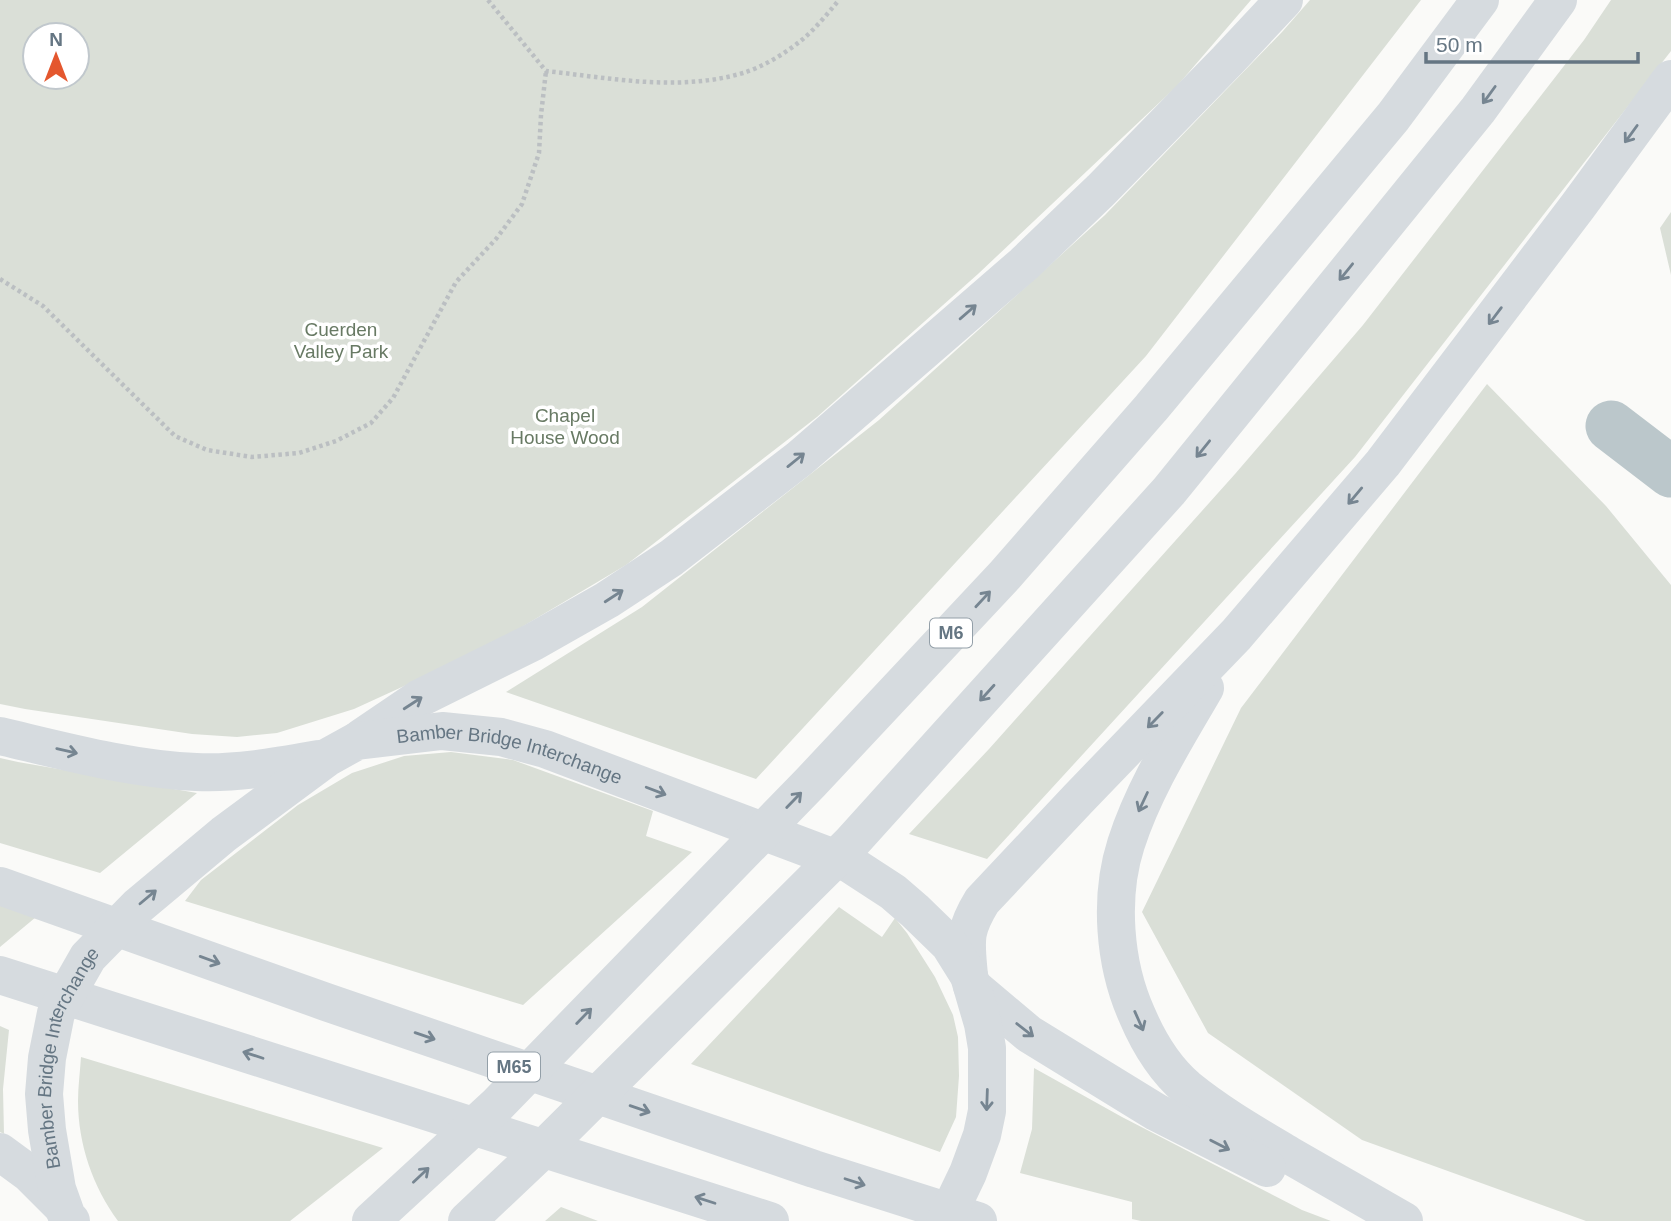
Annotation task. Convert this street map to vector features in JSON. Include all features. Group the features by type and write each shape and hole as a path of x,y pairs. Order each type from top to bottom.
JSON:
{"highway":[{"path":"0,736 129,765 197,772 265,769 343,749 420,698 533,642 607,600 671,558 799,459 1024,264 1111,180 1284,0"},
{"name":"M6","path":"371,1221 498,1105 810,783 1005,575 1151,408 1392,117 1480,0"},
{"path":"467,1221 851,844 1169,491 1478,110 1558,0"},
{"path":"1401,1221 1266,1168 1156,1112 1029,1034 971,981 966,937 972,917 982,901 1236,635 1383,463 1671,79"},
{"path":"1236,635 1168,751 1125,846 1117,899 1117,946 1122,973 1145,1034 1160,1057 1186,1087 1240,1126 1401,1221"},
{"name":"Bamber Bridge Interchange","path":"68,1217 57,1189 44,1094 47,1058 56,1013 88,957 138,906 214,842 343,749 442,731 500,737 545,749 850,864 893,892 949,944 971,981 983,1024 987,1048 987,1111 982,1135 968,1173 945,1221"},
{"name":"M65","path":"0,886 326,1002 774,1156 978,1221"},
{"path":"0,975 770,1221"},
{"path":"0,1152 30,1174 68,1217"}],"path":[{"path":"0,279 43,306 175,436 207,450 252,457 299,453 336,440 371,423 393,398 456,282 522,204 539,153 546,71 488,0"},
{"path":"546,71 675,82 709,80 744,73 772,60 804,39 839,0"}],"green space":[{"name":"Cuerden Valley Park","path":"0,0 1251,0 1177,86 978,274 817,417 626,565 485,649 354,709 277,733 237,737 192,734 0,704"},
{"path":"1310,0 1421,0 1146,356 756,779 506,692 642,607 879,420 1105,215"},
{"path":"1611,0 1671,0 1671,51 1355,457 987,859 909,834 989,749 1235,474 1363,325 1584,40"},
{"path":"1671,212 1671,275 1660,228"},
{"path":"1487,384 1606,506 1671,585 1671,1221 1586,1221 1362,1140 1208,1033 1142,912 1241,708"},
{"path":"451,752 513,760 653,811 646,836 692,852 523,1005 185,901 201,880 298,805 352,773 404,756"},
{"path":"0,758 197,793 100,873 0,843"},
{"path":"0,904 36,917 0,947"},
{"path":"839,907 882,937 895,918 935,977 953,1015 958,1037 956,1117 940,1152 691,1064"},
{"path":"0,1026 9,1030 3,1089 4,1134 0,1132"},
{"path":"81,1057 383,1148 290,1221 118,1221 101,1194 84,1149 78,1101"},
{"path":"1034,1068 1302,1210 1331,1221 1141,1221 1132,1219 1132,1202 1020,1173 1032,1129"},
{"path":"561,1207 598,1221 545,1221"}],"waterway":[{"path":"1611,426 1671,472"}],"park label":[{"name":"Chapel House Wood","path":"565,426"}]}
